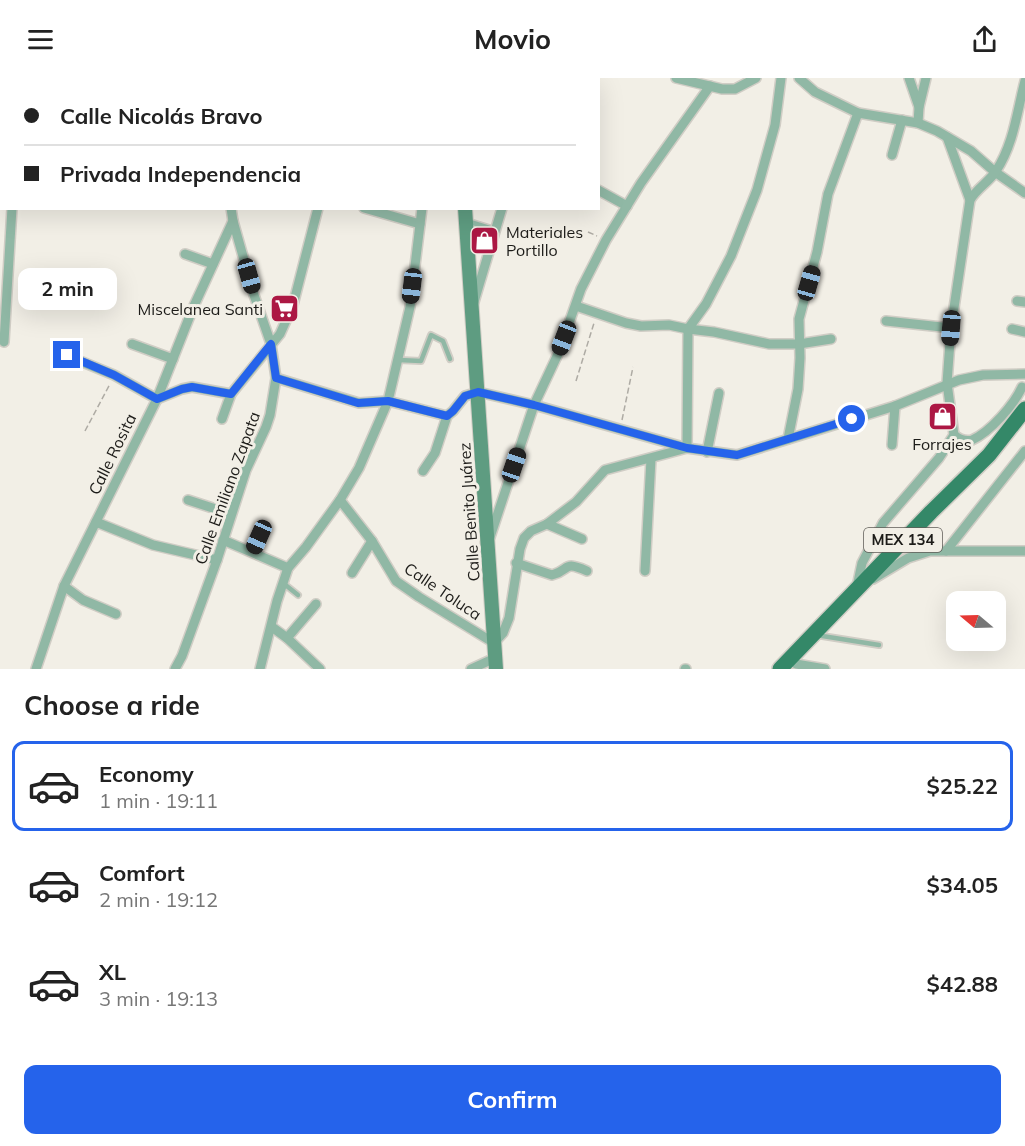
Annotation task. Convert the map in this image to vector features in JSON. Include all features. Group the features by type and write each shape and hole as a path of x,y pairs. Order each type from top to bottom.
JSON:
{"main road":[{"name":"Calle Benito Juárez","path":"465,215 496,664"},
{"name":"MEX 134","path":"780,669 796,661 814,634 989,455 1021,415"}],"street":[{"path":"676,78 735,89 756,78"},
{"path":"687,448 688,329 717,284 753,201 775,125 781,78"},
{"path":"799,78 815,92 858,113 918,123 947,137 971,151 995,172 1025,193"},
{"path":"909,78 919,107"},
{"path":"918,123 919,107 926,78"},
{"path":"856,590 862,563 883,524 939,458 954,435 947,383 951,328 970,200 995,172 1014,131 1024,85"},
{"path":"487,545 534,405 554,362 582,289 606,240 627,206 710,86"},
{"path":"788,439 798,389 799,319 817,252 828,194 858,113"},
{"path":"892,155 902,120"},
{"path":"947,137 970,200"},
{"path":"600,191 627,206"},
{"path":"4,342 12,210"},
{"name":"Calle Emiliano Zapata","path":"175,669 182,656 217,560 246,470 266,427 276,378 271,344 254,295 231,210"},
{"path":"222,418 231,394 280,334 293,305 317,210"},
{"path":"371,210 420,225"},
{"path":"260,669 288,568 306,548 340,500 359,468 388,401 410,307 422,210"},
{"path":"472,310 501,210"},
{"name":"Calle Rosita","path":"36,669 64,586 157,399 233,221"},
{"path":"185,254 213,264"},
{"path":"576,306 641,326 662,324 769,344 799,344 831,339"},
{"path":"886,321 951,328"},
{"path":"1012,328 1025,332"},
{"path":"132,344 173,359"},
{"path":"63,354 114,375 157,399 192,387 231,394"},
{"path":"423,471 435,453 447,416 465,396 478,392 534,405 687,448 737,455 896,406 947,383 983,375 1024,380"},
{"path":"276,378 358,403 388,401 447,416"},
{"path":"1021,415 1024,380"},
{"path":"954,435 966,441 982,433 1010,408 1024,380"},
{"path":"707,452 719,393"},
{"path":"892,445 896,406"},
{"path":"494,643 509,618 514,595 516,563 524,538 576,502 606,470 687,448"},
{"path":"946,551 1025,451"},
{"path":"645,571 651,459"},
{"path":"188,500 231,514"},
{"name":"Calle Toluca","path":"340,500 372,541 396,581 494,643"},
{"path":"96,522 153,544 217,560"},
{"path":"547,524 582,539"},
{"path":"253,552 259,537"},
{"path":"223,540 288,568"},
{"path":"352,573 372,541"},
{"path":"856,590 908,558 930,551 1025,551"},
{"path":"516,563 552,575 572,565 587,571"},
{"path":"64,586 83,600 116,614"},
{"path":"287,638 316,604"},
{"path":"272,627 320,669"},
{"path":"796,661 818,668"},
{"path":"471,669 496,664"}],"lane":[{"path":"465,215 496,230"},
{"path":"399,360 421,361 431,335 443,341 450,359"},
{"path":"283,583 298,595"},
{"path":"814,634 879,645"}],"path":[{"path":"576,381 597,313"},
{"path":"620,429 633,367"},
{"path":"85,431 114,375"}],"place":[{"name":"Materiales Portillo","path":"485,241"},
{"name":"Miscelanea Santi","path":"284,309"},
{"name":"Forrajes","path":"942,416"}],"route":[{"path":"67,355 114,375 157,399 192,387 231,394 271,344 276,378 358,403 388,401 447,416 465,396 478,392 534,405 687,448 722,454 737,455 756,450 852,419"}]}
